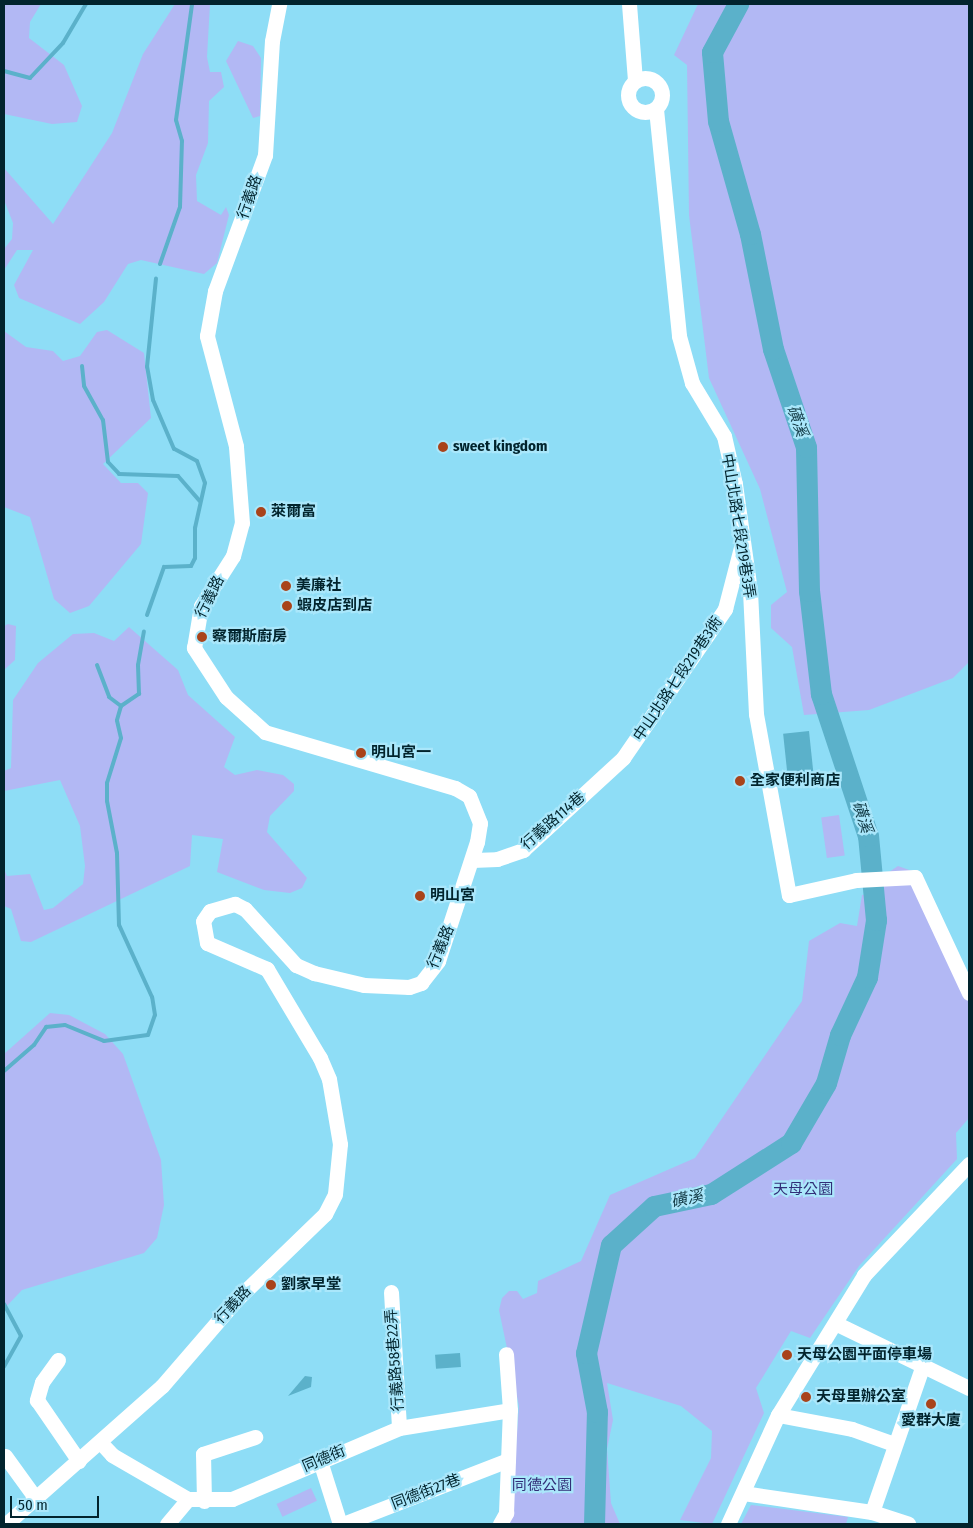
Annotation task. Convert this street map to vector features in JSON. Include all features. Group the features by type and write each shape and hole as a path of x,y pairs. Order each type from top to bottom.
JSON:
{"street":[{"name":"行義路","path":"6,1524 34,1496 101,1443 162,1386 238,1298 325,1214 340,1174 329,1079 306,1031 267,969 207,943 203,921 210,911 235,904 296,965 364,985 409,987 420,983 438,961 472,860 480,823 469,796 455,788 265,732 226,697 194,648 201,606 234,556 242,523 236,446 206,336 215,291 265,155 272,41 278,4"},
{"path":"629,4 632,56 641,80"},
{"path":"641,80 657,82 662,93 650,110 634,107 628,97 641,80"},
{"name":"中山北路七段219巷3弄","path":"650,110 661,127 679,336 692,383 724,436 743,540 750,590 756,714 789,895 856,880 899,875 915,877 969,993"},
{"name":"中山北路七段219巷3衖","path":"623,758 725,609 743,540"},
{"name":"行義路114巷","path":"472,860 497,859 523,850 623,758"},
{"path":"728,1524 778,1415 836,1324 864,1275 940,1198 969,1164"},
{"name":"行義路58巷22弄","path":"390,1292 400,1428"},
{"path":"836,1324 923,1364 969,1388"},
{"path":"500,1524 506,1513 510,1410 506,1354"},
{"path":"58,1360 42,1382 37,1400 79,1461"},
{"path":"868,1516 923,1364"},
{"name":"同德街","path":"196,1500 232,1499 400,1428 510,1410"},
{"path":"778,1415 852,1429 894,1444"},
{"path":"167,1524 196,1500 203,1454 255,1437"},
{"path":"101,1443 112,1455 196,1500"},
{"path":"5,1456 34,1496"},
{"name":"同德街27巷","path":"342,1524 508,1460"},
{"path":"320,1461 342,1524"},
{"path":"743,1493 908,1524"}],"green space":[{"path":"4,4 41,4 30,22 29,38 64,65 82,106 77,122 52,124 4,114"},
{"path":"175,4 210,4 207,57 210,72 221,72 224,87 209,101 208,143 196,175 197,201 221,215 226,207 229,215 217,263 204,274 141,260 128,264 104,302 80,324 19,298 14,285 33,250 17,250 4,270 4,249 12,239 13,223 4,200 4,168 53,224 112,133 143,54"},
{"path":"698,4 969,4 969,662 953,678 869,710 804,715 792,647 771,628 771,605 787,592 760,489 709,378 689,215 687,65 674,55"},
{"path":"238,41 253,46 261,58 260,116 253,118 226,61"},
{"path":"107,330 144,353 151,418 103,464 121,483 138,483 148,493 141,544 89,606 70,613 54,599 30,517 4,507 4,331 26,347 53,351 63,361 80,356 97,332"},
{"path":"8,624 16,626 15,660 4,670 4,626"},
{"path":"129,627 178,670 188,695 235,737 224,767 235,775 257,770 283,775 294,784 294,791 270,816 267,832 307,878 302,888 290,893 264,890 217,872 223,839 192,835 190,866 31,942 21,941 11,909 4,906 4,869 7,876 30,874 44,910 53,908 83,884 85,866 80,826 60,780 4,791 4,771 11,768 13,700 38,663 73,634 94,633 114,641"},
{"path":"839,815 845,856 827,858 821,818"},
{"name":"天母公園","path":"898,866 915,872 969,996 969,1118 956,1133 957,1159 859,1266 810,1338 791,1331 756,1388 764,1413 712,1524 680,1520 711,1458 712,1431 681,1406 607,1383 613,1420 607,1449 611,1503 620,1524 510,1524 519,1406 499,1310 502,1298 509,1291 517,1291 523,1299 537,1293 538,1281 581,1261 610,1195 695,1158 802,1001 809,941 840,923 857,926 862,895 878,893 886,874"},
{"path":"50,1013 69,1015 105,1034 123,1054 161,1160 164,1205 157,1238 144,1253 22,1290 4,1309 4,1054"},
{"path":"311,1488 317,1501 282,1517 277,1504"},
{"path":"751,1505 848,1517 846,1524 741,1524"}],"shaded area":[{"path":"809,731 813,772 787,774 783,734"},
{"path":"460,1353 461,1367 436,1369 435,1355"},
{"path":"305,1376 312,1377 311,1387 288,1396"}],"waterway":[{"path":"4,71 30,78 63,43 86,4"},
{"path":"160,264 180,207 182,141 176,120 192,4"},
{"name":"磺溪","path":"594,1524 597,1412 586,1353 611,1245 654,1206 711,1194 791,1143 826,1083 840,1035 867,977 876,920 868,836 821,694 809,591 806,447 773,349 750,234 718,121 712,52 738,4"},
{"path":"147,615 164,567 191,566 195,558 195,528 205,483 197,461 174,449 153,400 147,367 156,278"},
{"path":"82,366 84,386 103,420 108,462 119,474 178,476 200,501"},
{"path":"4,1071 34,1045 46,1027 65,1025 104,1041 148,1035 155,1015 152,997 119,925 117,853 107,801 107,783 121,738 117,720 121,706 139,694 138,665 144,632"},
{"path":"97,665 109,697 121,706"},
{"path":"4,1304 21,1336 4,1367"}],"place":[{"name":"sweet kingdom","path":"443,447"},
{"name":"萊爾富","path":"261,512"},
{"name":"美廉社","path":"286,586"},
{"name":"蝦皮店到店","path":"287,606"},
{"name":"察爾斯廚房","path":"202,637"},
{"name":"明山宮一","path":"361,753"},
{"name":"全家便利商店","path":"740,781"},
{"name":"明山宮","path":"420,896"},
{"name":"劉家早堂","path":"271,1285"},
{"name":"天母公園平面停車場","path":"787,1355"},
{"name":"天母里辦公室","path":"806,1397"},
{"name":"愛群大廈","path":"931,1404"}],"park label":[{"name":"同德公園","path":"542,1486"}]}
